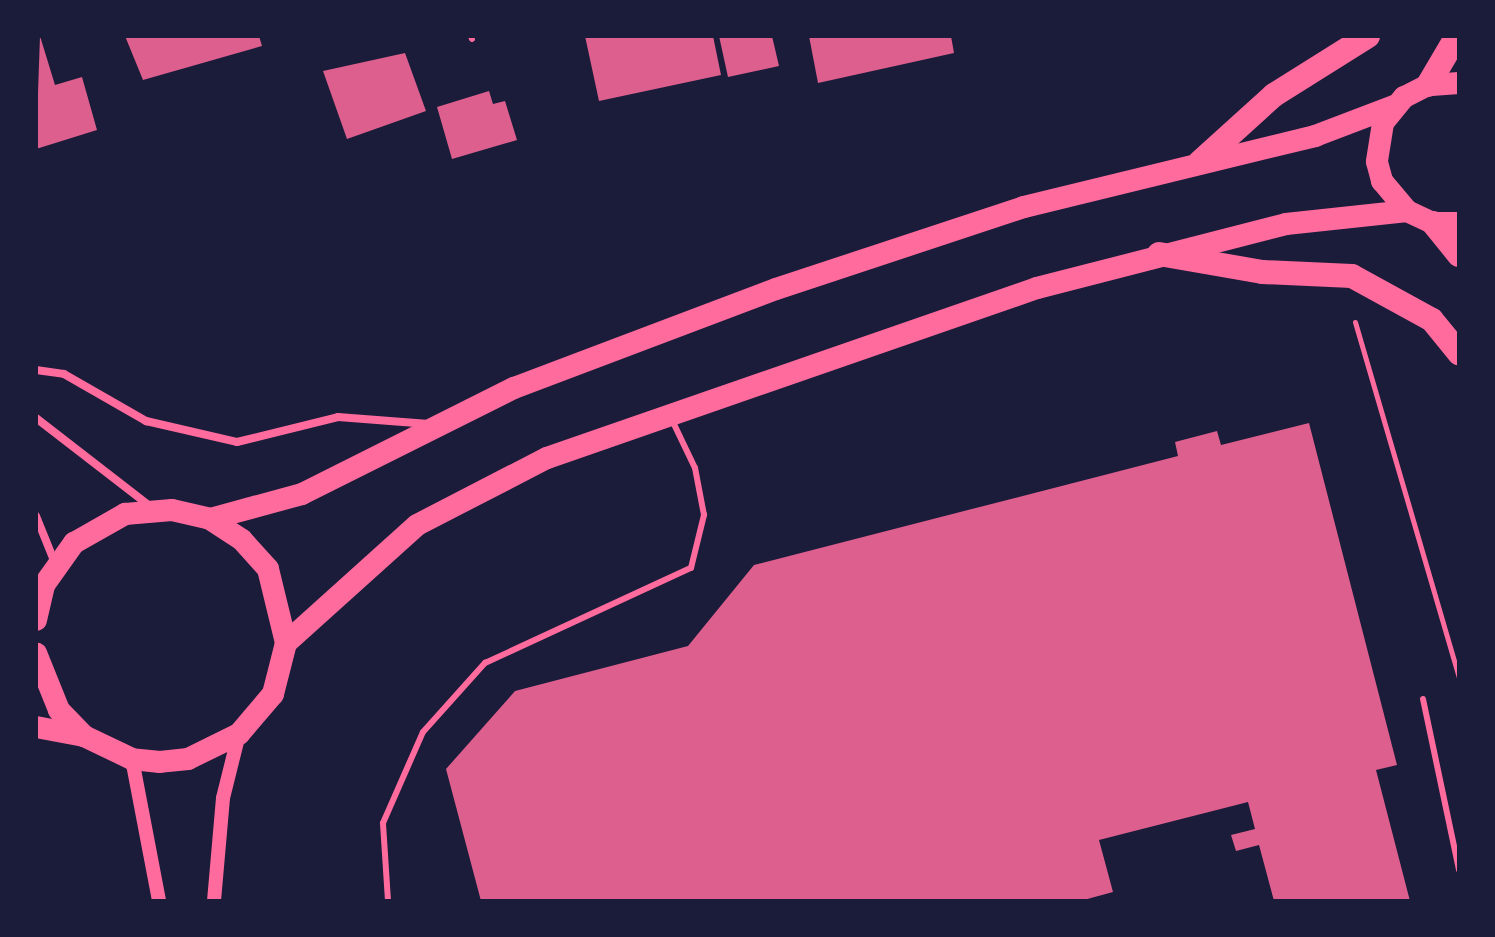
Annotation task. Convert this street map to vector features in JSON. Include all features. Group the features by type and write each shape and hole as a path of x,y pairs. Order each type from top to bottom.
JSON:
{"highway":[{"path":"1200,162 1274,95 1368,36"},
{"path":"210,519 302,494 438,425 776,289 1024,207 1315,136 1394,106 1428,85 1457,36"},
{"path":"1428,85 1459,83"},
{"path":"1394,106 1383,123 1377,162 1387,190 1407,211 1433,223 1459,223"},
{"path":"286,643 417,525 547,458 918,324 1159,254 1286,224 1407,211"},
{"path":"1433,223 1459,255"},
{"path":"1159,254 1262,272 1352,276 1432,320 1459,353"},
{"path":"36,612 55,565 98,525 153,509 210,519 242,540 268,569 286,643 273,694 239,734 188,759 132,759 84,736 36,727"},
{"path":"36,653 59,710 84,736"}],"street":[{"path":"36,370 64,374 146,421 237,442 338,417 438,425"},
{"path":"36,418 153,509"},
{"path":"36,516 55,565"},
{"path":"214,901 223,798 239,734"},
{"path":"132,759 159,901"}],"lane":[{"path":"388,901 383,823 423,732 485,663 691,568 704,515 695,468 670,415"},
{"path":"1423,699 1459,870"}],"path":[{"path":"1353,317 1459,678"}],"building":[{"path":"40,36 55,85 82,77 97,130 36,149"},
{"path":"125,36 259,36 262,46 143,80"},
{"path":"585,36 713,36 721,75 599,101"},
{"path":"719,36 772,36 779,66 728,77"},
{"path":"809,36 951,36 954,53 818,83"},
{"path":"405,53 426,111 347,139 323,71"},
{"path":"489,91 493,104 505,101 517,140 452,159 437,107"},
{"path":"1309,423 1397,765 1376,770 1410,901 1274,901 1259,845 1236,851 1231,835 1255,829 1248,802 1099,840 1113,892 1080,901 481,901 446,769 515,691 688,646 754,565 1178,456 1175,442 1217,431 1221,445"}]}
